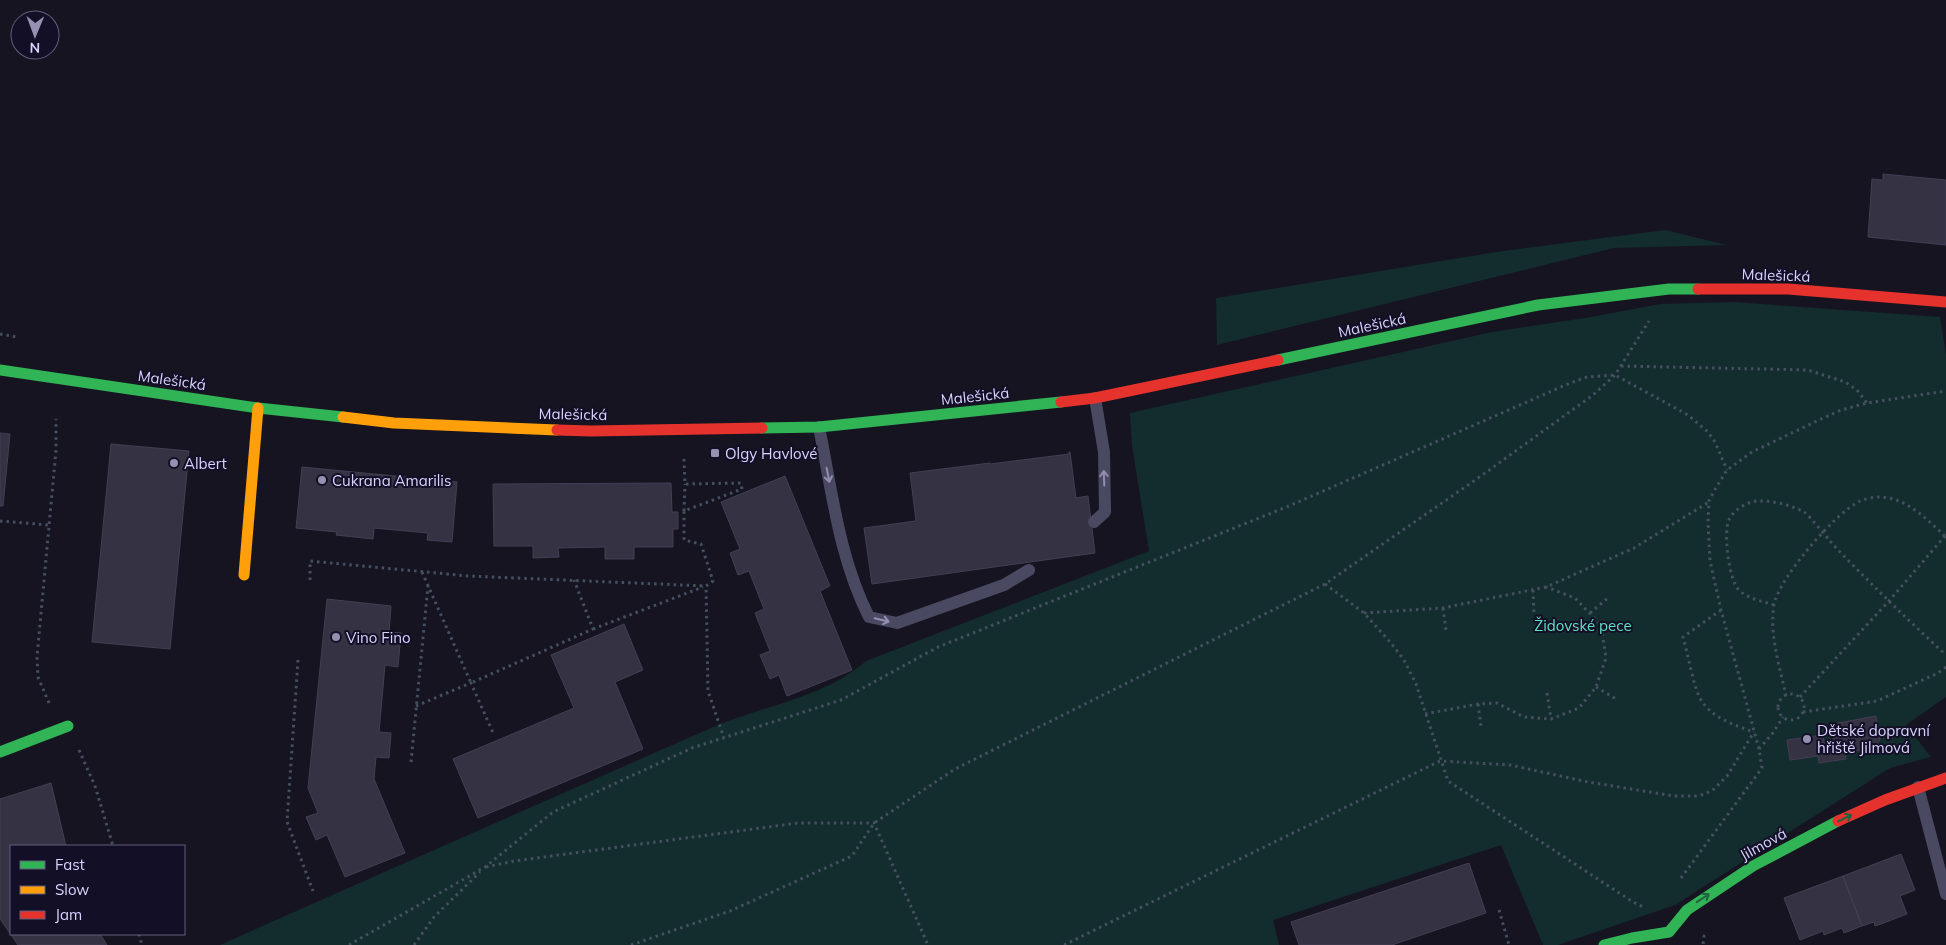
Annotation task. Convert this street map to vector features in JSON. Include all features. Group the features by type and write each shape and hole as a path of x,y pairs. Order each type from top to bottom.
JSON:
{"street":[{"name":"Malešická","path":"0,370 258,408 394,423 581,430 819,427 1095,398 1538,305 1669,288 1788,289 1946,302"},
{"path":"244,575 258,408"},
{"path":"0,752 68,726"},
{"name":"Jilmová","path":"1669,932 1687,910 1753,866 1852,814 1918,787 1946,778"},
{"path":"1604,945 1669,932"}],"lane":[{"path":"1094,522 1105,512 1104,452 1095,398"},
{"path":"819,427 839,534 857,593 869,617 897,623 1004,585 1029,570"},
{"path":"1918,787 1946,894"}],"path":[{"path":"631,945 730,911 852,856 874,823 955,769 1325,584 1482,476 1593,395 1615,376 1669,288"},
{"path":"0,334 17,337"},
{"path":"1620,366 1808,370 1832,377 1851,386 1857,390 1867,404"},
{"path":"414,945 440,911 485,867 554,812 692,748 841,700 938,647 1289,506 1568,384 1587,378 1615,376 1699,423 1715,442 1727,470"},
{"path":"1680,879 1762,768 1759,749 1721,610 1710,561 1707,536 1710,501 1727,470 1752,452 1777,439 1841,410 1946,391"},
{"path":"51,707 38,677 37,657 56,450 56,419"},
{"path":"416,706 593,629 706,586 713,581 701,544 684,540 684,458"},
{"path":"684,511 742,489 741,483 685,484"},
{"path":"1786,696 1773,632 1774,605 1776,596 1792,568 1822,534 1848,509 1861,500 1879,497 1897,500 1914,508 1945,537 1800,698"},
{"path":"1774,605 1751,598 1738,589 1731,574 1727,534 1729,520 1740,507 1758,500 1783,504 1805,513 1822,534 1888,602 1946,655"},
{"path":"1364,613 1443,608 1546,587 1634,548 1710,501"},
{"path":"0,520 49,526"},
{"path":"310,580 310,561 468,576 706,586"},
{"path":"422,571 494,735"},
{"path":"574,580 593,629"},
{"path":"1325,584 1364,613 1391,643 1407,666 1416,684 1448,781 1633,902 1650,910 1669,932"},
{"path":"411,762 428,585"},
{"path":"706,586 708,691 724,738"},
{"path":"1425,714 1478,704 1497,703 1524,717 1551,719 1579,708 1596,687 1606,658 1600,625 1575,598 1546,587"},
{"path":"1532,590 1534,615"},
{"path":"1590,613 1609,597"},
{"path":"1443,608 1446,630"},
{"path":"1721,610 1683,638 1699,695 1705,706 1729,723 1754,732"},
{"path":"298,660 287,822 313,891"},
{"path":"1804,712 1804,704 1795,695 1786,696 1779,703 1780,713 1783,717 1794,720 1804,712 1877,701 1938,673 1946,667"},
{"path":"1596,687 1618,700"},
{"path":"1547,692 1551,719"},
{"path":"1478,704 1481,726"},
{"path":"1759,749 1783,717"},
{"path":"68,726 95,786 113,845"},
{"path":"1064,945 1440,761 1510,765 1588,782 1674,796 1696,796 1705,794 1720,784 1754,732"},
{"path":"349,945 485,867 514,861 798,823 874,823"},
{"path":"874,823 928,945"},
{"path":"1499,910 1509,945"}],"green space":[{"path":"1665,230 1727,245 1614,248 1217,345 1216,298 1496,252"},
{"name":"Židovské pece","path":"1734,302 1940,317 1946,354 1946,697 1906,725 1931,757 1890,768 1675,905 1558,945 1543,945 1501,845 1273,920 1279,945 220,945 711,728 811,693 849,674 866,661 1149,551 1132,446 1130,413 1492,332 1660,304","holes":["1876,717 1880,739 1878,746 1845,755 1845,759 1819,763 1818,756 1790,760 1787,740 1823,735 1825,748 1834,747 1840,735 1838,723"]}],"building":[{"path":"1883,174 1946,180 1946,245 1868,237 1872,179 1883,180"},
{"path":"0,433 10,434 3,506 0,506"},
{"path":"111,444 189,451 170,649 92,642"},
{"path":"1069,452 1076,498 1088,496 1095,553 872,584 864,528 916,521 910,473 1069,454"},
{"path":"302,467 457,482 452,542 427,540 428,533 374,528 373,539 336,535 337,532 296,528"},
{"path":"785,476 830,586 820,591 852,670 787,696 779,675 770,679 760,655 770,651 755,613 764,609 749,571 738,575 730,553 740,549 721,502"},
{"path":"671,483 672,512 678,512 678,529 673,529 673,547 634,547 634,559 605,559 605,547 558,548 559,557 533,558 533,546 494,546 493,484"},
{"path":"327,599 391,606 389,632 401,633 398,667 385,665 379,732 391,733 389,758 376,757 374,779 405,853 345,877 327,835 316,840 306,817 318,813 308,788"},
{"path":"624,624 643,670 615,682 643,749 478,818 453,759 574,708 551,655"},
{"path":"1876,716 1880,740 1878,742 1879,746 1845,755 1846,759 1819,763 1818,756 1790,760 1787,740 1823,735 1825,748 1834,747 1833,736 1840,735 1838,723"},
{"path":"51,783 66,845 10,845 10,933 0,919 0,799"},
{"path":"1901,854 1915,890 1900,896 1907,914 1875,926 1874,922 1862,926 1843,876"},
{"path":"1469,863 1486,913 1392,945 1299,945 1291,922"},
{"path":"1843,876 1862,926 1844,933 1842,928 1824,935 1823,931 1800,940 1784,898"},
{"path":"11,935 101,935 107,945 18,945"}],"traffic: fast":[{"path":"1278,360 1538,305 1669,289 1698,289"},
{"path":"0,370 258,408 343,417"},
{"path":"762,428 819,427 1061,402"},
{"path":"0,752 68,726"},
{"path":"1604,945 1669,932 1687,910 1753,866 1838,821"}],"traffic: slow":[{"path":"244,575 258,408"},
{"path":"343,417 394,423 557,430"}],"traffic: jam":[{"path":"1698,289 1788,289 1946,302"},
{"path":"1061,402 1095,398 1278,360"},
{"path":"557,430 762,428"},
{"path":"1838,821 1885,800 1946,778"}],"place":[{"name":"Olgy Havlové","path":"715,453"},
{"name":"Albert","path":"174,463"},
{"name":"Cukrana Amarilis","path":"322,480"},
{"name":"Vino Fino","path":"336,637"},
{"name":"Dětské dopravní hřiště Jilmová","path":"1807,739"}]}
